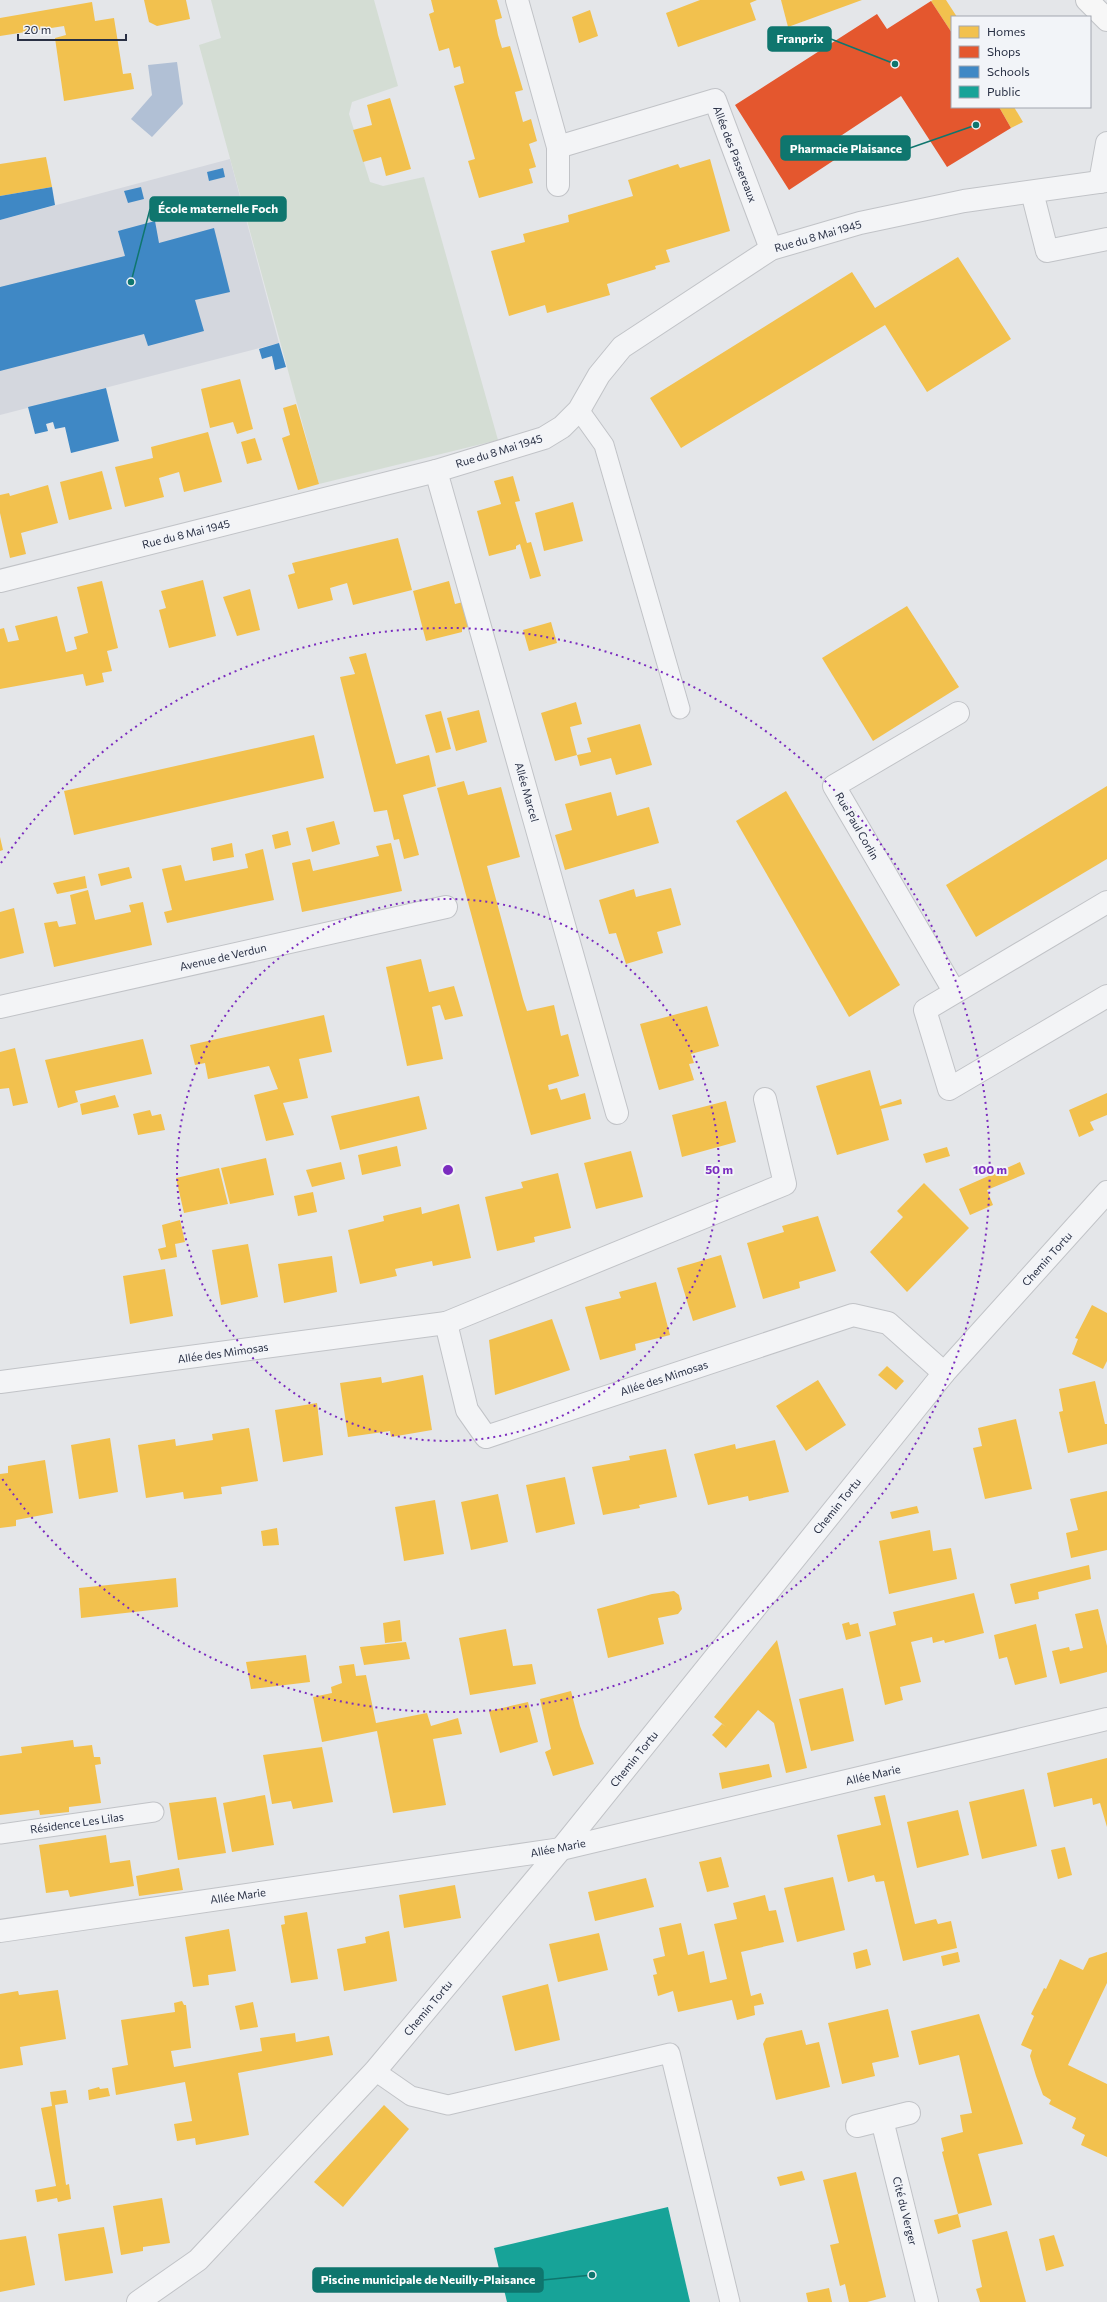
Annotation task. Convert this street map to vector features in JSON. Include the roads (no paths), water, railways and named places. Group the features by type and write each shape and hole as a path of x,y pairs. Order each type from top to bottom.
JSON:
{"main road":[{"path":"1087,0 1107,20"}],"street":[{"path":"517,0 558,147 558,186"},
{"name":"Allée des Passereaux","path":"558,147 715,100 771,249"},
{"name":"Rue du 8 Mai 1945","path":"0,581 436,470 544,438 562,427 579,410 599,375 622,347 771,249 860,223 964,201 1104,182 1107,142"},
{"path":"1032,192 1047,251 1107,239"},
{"name":"Allée Marcel","path":"436,470 617,1113"},
{"name":"Rue Paul Corlin","path":"954,991 834,786 958,713"},
{"path":"1107,902 954,991 925,1010 949,1089 1107,996"},
{"name":"Avenue de Verdun","path":"0,1007 446,907"},
{"name":"Allée des Mimosas","path":"0,1382 446,1323 785,1184 766,1099"},
{"name":"Chemin Tortu","path":"138,2302 198,2260 375,2071 562,1849 944,1373 1107,1192"},
{"name":"Allée des Mimosas","path":"446,1323 468,1410 486,1437 853,1315 888,1323 944,1373"},
{"name":"Allée Marie","path":"0,1930 562,1849 1107,1719"},
{"path":"857,2126 909,2113"},
{"name":"Cité du Verger","path":"882,2120 927,2302"}],"lane":[{"path":"579,410 604,445 680,710"},
{"name":"Résidence Les Lilas","path":"0,1834 154,1812"},
{"path":"375,2071 410,2096 448,2106 670,2053 730,2302"}],"water":[{"path":"177,62 183,104 152,137 131,119 152,95 148,65"}],"place":[{"name":"Franprix","path":"895,64"},
{"name":"Pharmacie Plaisance","path":"976,125"},
{"name":"École maternelle Foch","path":"131,282"},
{"name":"Piscine municipale de Neuilly-Plaisance","path":"592,2275"}]}
